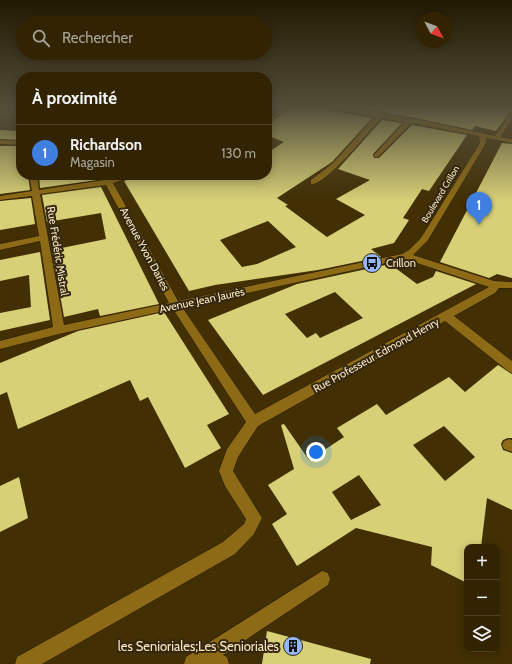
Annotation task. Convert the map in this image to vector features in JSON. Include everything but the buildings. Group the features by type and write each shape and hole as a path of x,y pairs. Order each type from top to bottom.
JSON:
{"street":[{"path":"314,182 336,165 359,139"},
{"path":"376,156 392,139"},
{"name":"Boulevard Crillon","path":"405,256 412,252 424,240 483,143 482,139"},
{"path":"0,142 16,143"},
{"name":"Rue Frédéric Mistral","path":"34,180 59,330"},
{"path":"0,198 102,180"},
{"name":"Avenue Yvon Daries","path":"108,180 176,306 253,422"},
{"path":"0,247 43,238"},
{"path":"405,256 494,284 512,286"},
{"name":"Avenue Jean Jaurès","path":"0,345 59,330 405,256"},
{"name":"Rue Professeur Edmond Henry","path":"253,422 491,291 494,288 494,284"},
{"path":"446,316 512,368"},
{"path":"24,664 229,548 249,529 254,518 230,481 226,471 232,454 253,422"},
{"path":"192,664 214,659 322,579"}],"place":[{"name":"Richardson","path":"479,225"},
{"name":"Crillon","path":"372,263"},
{"name":"les Senioriales;Les Senioriales","path":"293,646"}]}
